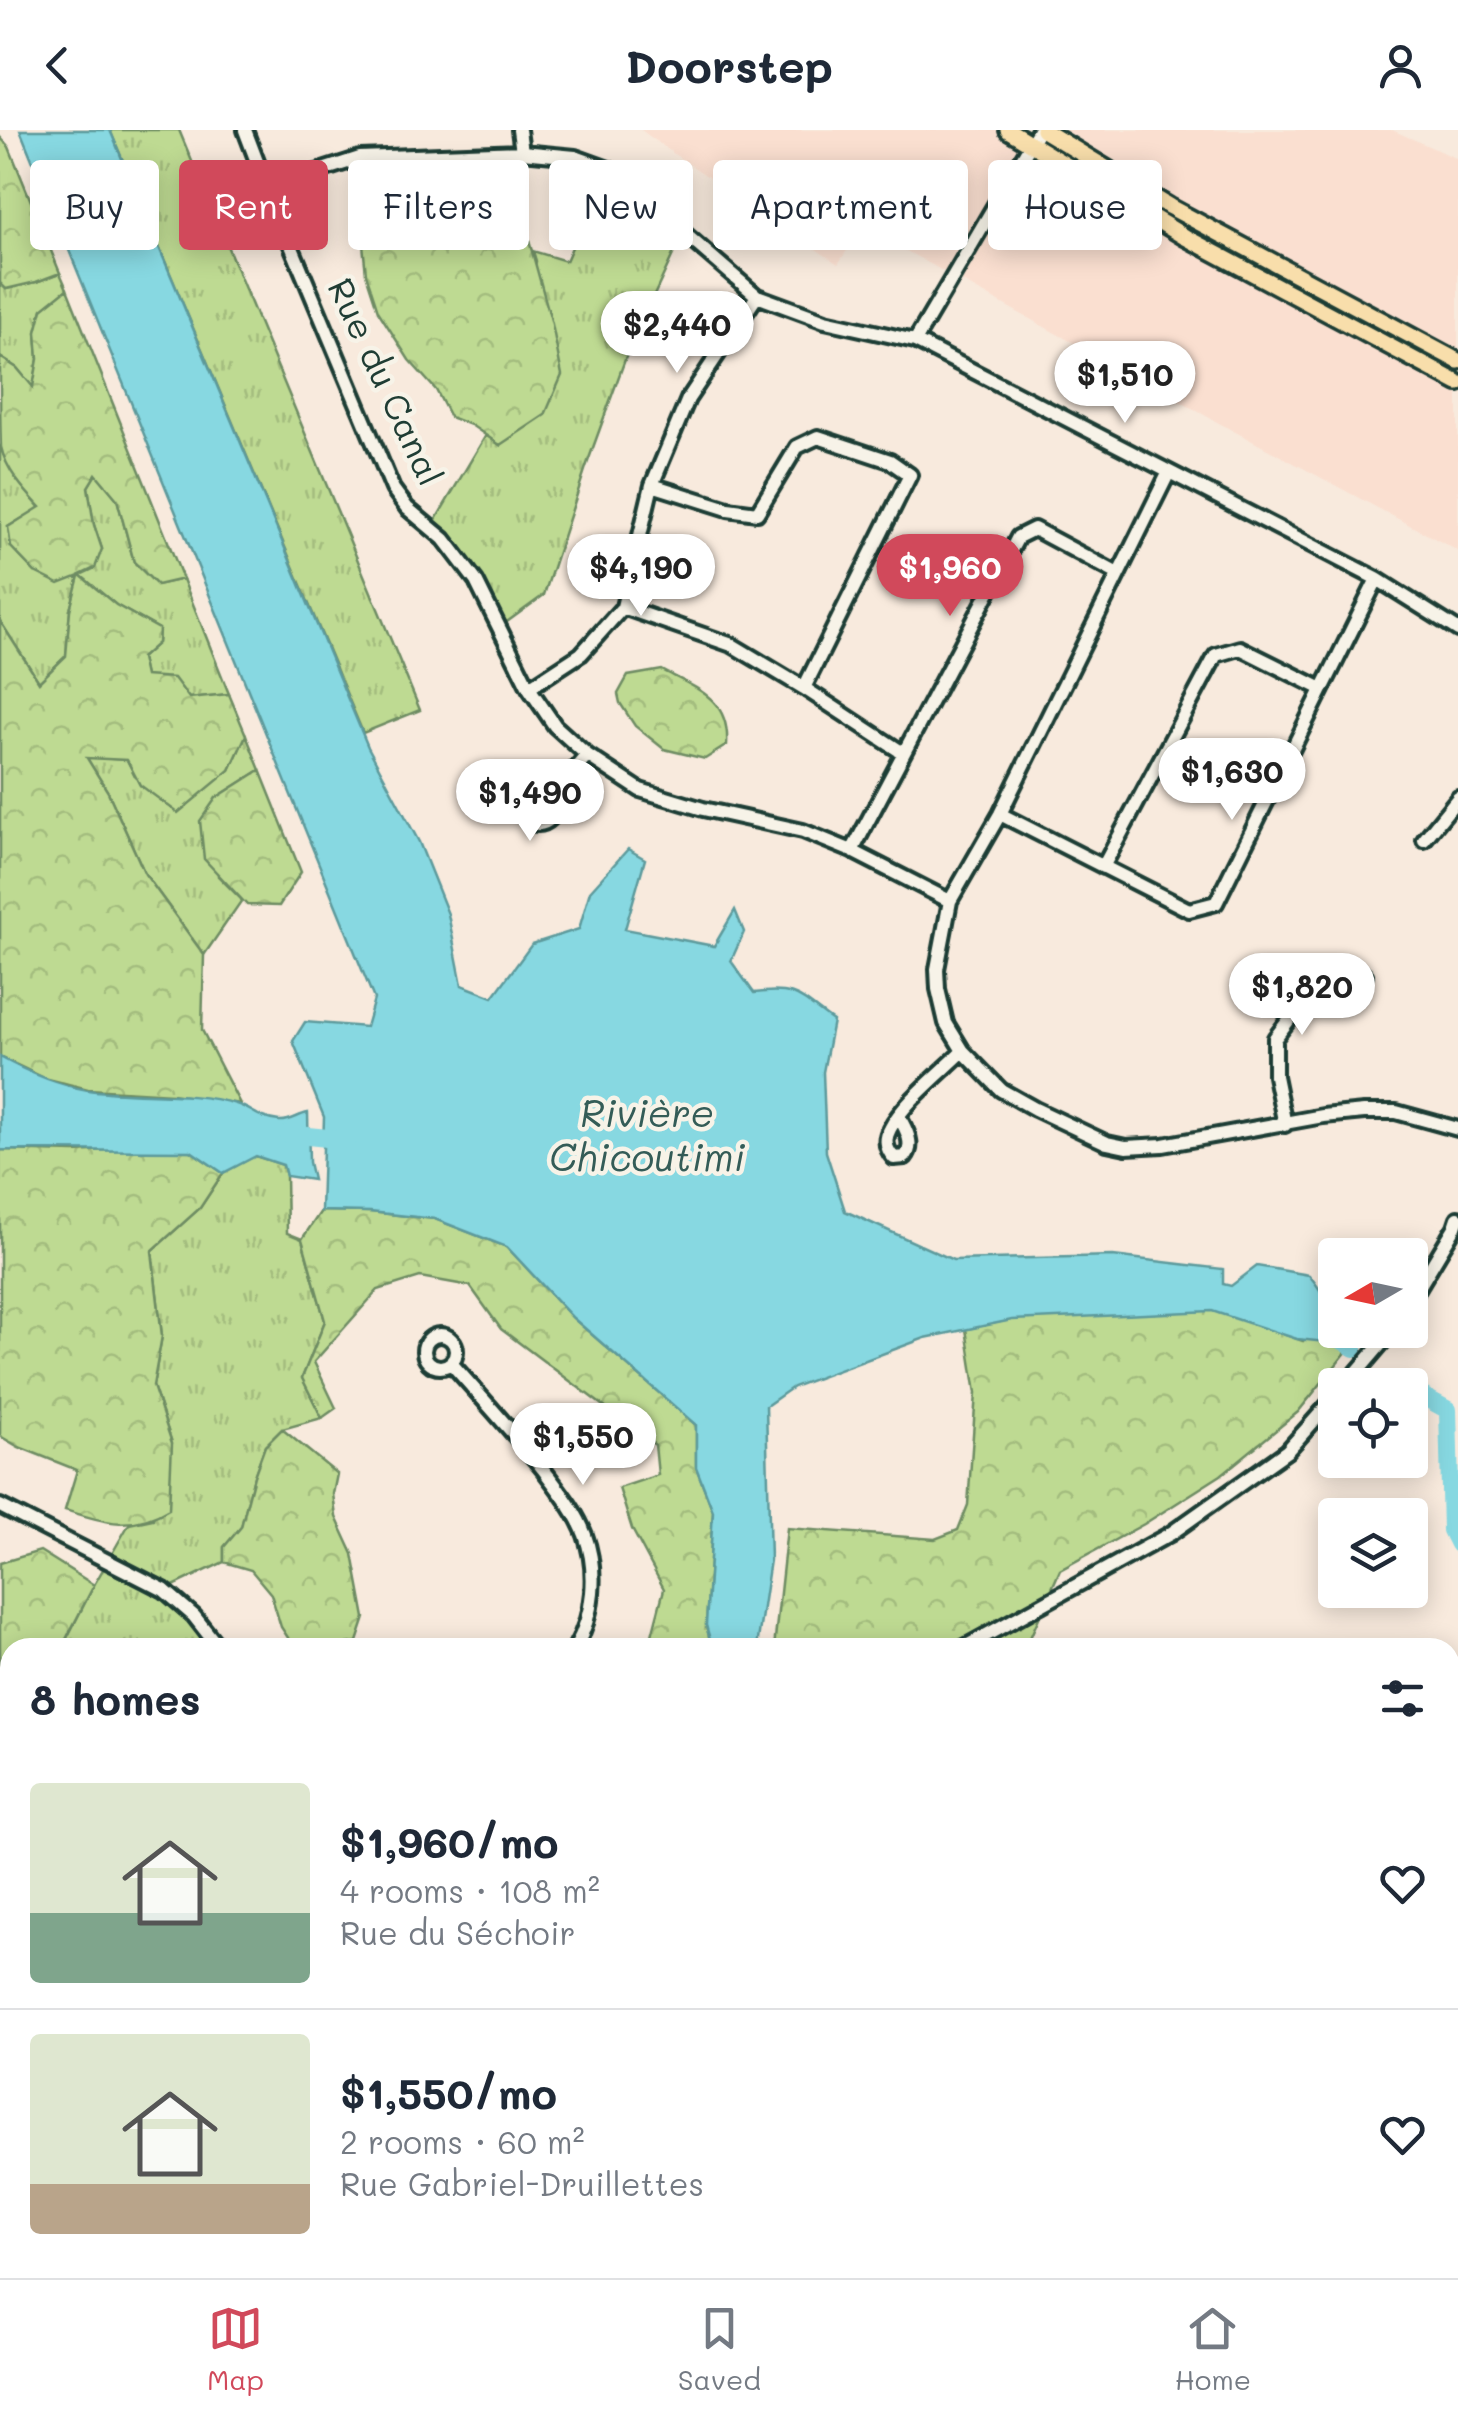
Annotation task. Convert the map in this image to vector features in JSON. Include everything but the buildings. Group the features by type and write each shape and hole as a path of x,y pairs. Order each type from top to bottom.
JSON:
{"main road":[{"path":"1008,130 1038,135 1458,361"},
{"path":"1038,135 1196,243 1458,383"}],"street":[{"name":"Rue du Canal","path":"245,130 256,160"},
{"path":"519,130 522,152"},
{"path":"916,341 1038,135"},
{"path":"328,168 360,158 522,152 575,157 611,170 757,296 825,321 916,341 1377,579 1458,630"},
{"name":"Rue du Canal","path":"292,250 393,489 407,508 444,540 476,582 529,688 556,726 587,755 640,790 803,831 852,851 950,902"},
{"path":"529,688 581,654 623,608 652,485 688,399 757,296"},
{"path":"652,485 757,514 797,446 818,438 890,460 910,474 804,688"},
{"path":"1168,472 1000,814 950,902 937,969 946,1022 963,1051 1001,1090 1107,1144 1163,1146 1323,1116 1396,1112 1458,1130"},
{"path":"852,851 1018,537 1034,530 1118,574"},
{"path":"1000,814 1189,910 1216,903 1377,579"},
{"path":"623,608 732,644 903,753"},
{"path":"1103,868 1216,655 1240,648 1322,689"},
{"path":"551,797 587,755"},
{"path":"1424,840 1458,798"},
{"path":"1285,1124 1275,1076 1275,1038 1298,1008 1341,983 1365,975"},
{"path":"899,1117 963,1051"},
{"path":"1428,1273 1458,1218"},
{"path":"1361,1368 1378,1348"},
{"path":"452,1363 554,1484 586,1537 592,1598 589,1619 580,1638"},
{"path":"981,1638 1170,1534 1287,1451 1318,1416"},
{"path":"0,1506 164,1590 194,1616 211,1638"}],"shaded area":[{"path":"641,130 1392,130 1458,159 1458,551 905,250 968,250 968,160 713,160 713,180 693,167 693,160 683,160"},
{"path":"817,250 847,250 838,264"}],"green space":[{"path":"110,130 179,130 191,160 179,160 179,250 229,250 420,710 363,733 159,247 159,160 123,160"},
{"path":"0,137 9,147 30,199 30,250 51,250 60,273 6,289 0,283"},
{"path":"529,241 562,375 545,415 500,445 471,425 450,417 436,390 409,360 378,311 366,274 364,250 529,250"},
{"path":"571,250 675,250 627,354 544,595 504,624 474,564 435,521 486,435 500,445 536,261 533,251 566,261"},
{"path":"60,273 67,289 42,310 36,332 38,359 33,388 17,368 0,357 0,283 6,289"},
{"path":"67,289 183,579 157,585 134,562 117,499 96,474 88,487 102,549 95,568 80,575 116,605 159,629 158,643 141,658 145,676 174,678 189,698 229,694 246,735 230,770 178,813 140,785 127,760 87,758 108,792 145,874 204,955 202,1030 240,1104 172,1094 88,1089 44,1078 0,1057 0,621 39,682 66,656 70,610 79,576 59,584 35,572 11,547 8,527 40,507 11,472 3,455 0,357 17,368 33,387 38,359 36,332 42,309"},
{"path":"0,445 12,471 40,508 8,527 11,547 35,572 102,549 88,487 96,473 117,499 134,562 157,585 183,579 229,694 189,698 145,677 141,658 158,643 159,629 116,605 80,575 70,610 66,656 39,682 0,621"},
{"path":"662,670 699,690 717,706 727,729 727,745 705,759 664,749 635,726 618,694 628,676"},
{"path":"246,735 260,770 216,798 218,876 242,900 204,955 145,874 108,792 86,757 127,760 140,785 230,770"},
{"path":"260,770 301,872 279,906 247,905 204,859 200,821 216,798"},
{"path":"0,1150 191,1151 223,1173 200,1208 152,1251 162,1336 153,1386 172,1443 169,1509 130,1523 65,1510 77,1470 0,1436"},
{"path":"255,1156 283,1165 287,1233 302,1239 325,1321 302,1378 322,1418 282,1429 265,1446 241,1527 224,1547 224,1562 165,1590 210,1638 67,1638 129,1524 153,1519 172,1443 153,1386 162,1336 152,1251 200,1208 223,1173"},
{"path":"321,1211 370,1212 435,1219 507,1247 573,1318 696,1425 696,1467 713,1511 706,1625 710,1638 651,1638 664,1589 632,1529 619,1488 658,1475 655,1445 501,1329 470,1286 420,1277 378,1290 314,1362 336,1408 322,1418 302,1378 325,1321 302,1239"},
{"path":"1213,1310 1303,1341 1318,1324 1318,1348 1350,1348 1333,1368 1318,1368 1318,1387 1298,1412 1221,1475 1144,1524 1060,1570 1030,1638 775,1638 787,1528 935,1539 958,1530 968,1505 976,1393 966,1329 1019,1318"},
{"path":"282,1429 337,1474 333,1494 336,1517 353,1554 365,1618 358,1638 288,1638 271,1594 251,1570 224,1562 224,1547 241,1527 265,1446"},
{"path":"40,1551 94,1585 67,1638 0,1638 0,1563"}],"water":[{"name":"Rivière Chicoutimi","path":"20,130 110,130 123,160 32,160"},
{"name":"Rivière Chicoutimi","path":"159,247 368,747 419,842 448,914 462,985 493,997 532,944 579,929 590,891 628,849 645,859 625,929 714,946 735,910 744,932 731,961 754,993 789,993 833,1021 823,1072 826,1152 845,1211 953,1260 1113,1256 1223,1269 1223,1284 1231,1286 1257,1266 1309,1275 1318,1286 1318,1341 1297,1339 1212,1311 1012,1320 925,1338 793,1387 766,1406 770,1560 758,1638 710,1638 706,1625 713,1511 696,1467 696,1425 573,1318 507,1247 435,1219 321,1211 324,1117 293,1041 305,1022 366,1027 374,999 69,250"},
{"path":"0,1057 42,1077 88,1090 218,1100 279,1121 308,1113 313,1180 286,1176 283,1165 256,1156 223,1173 191,1151 0,1150"}],"waterway":[{"name":"Rivière Chicoutimi","path":"288,1134 347,1140"},
{"path":"1428,1399 1448,1410 1451,1530 1458,1544"}]}
